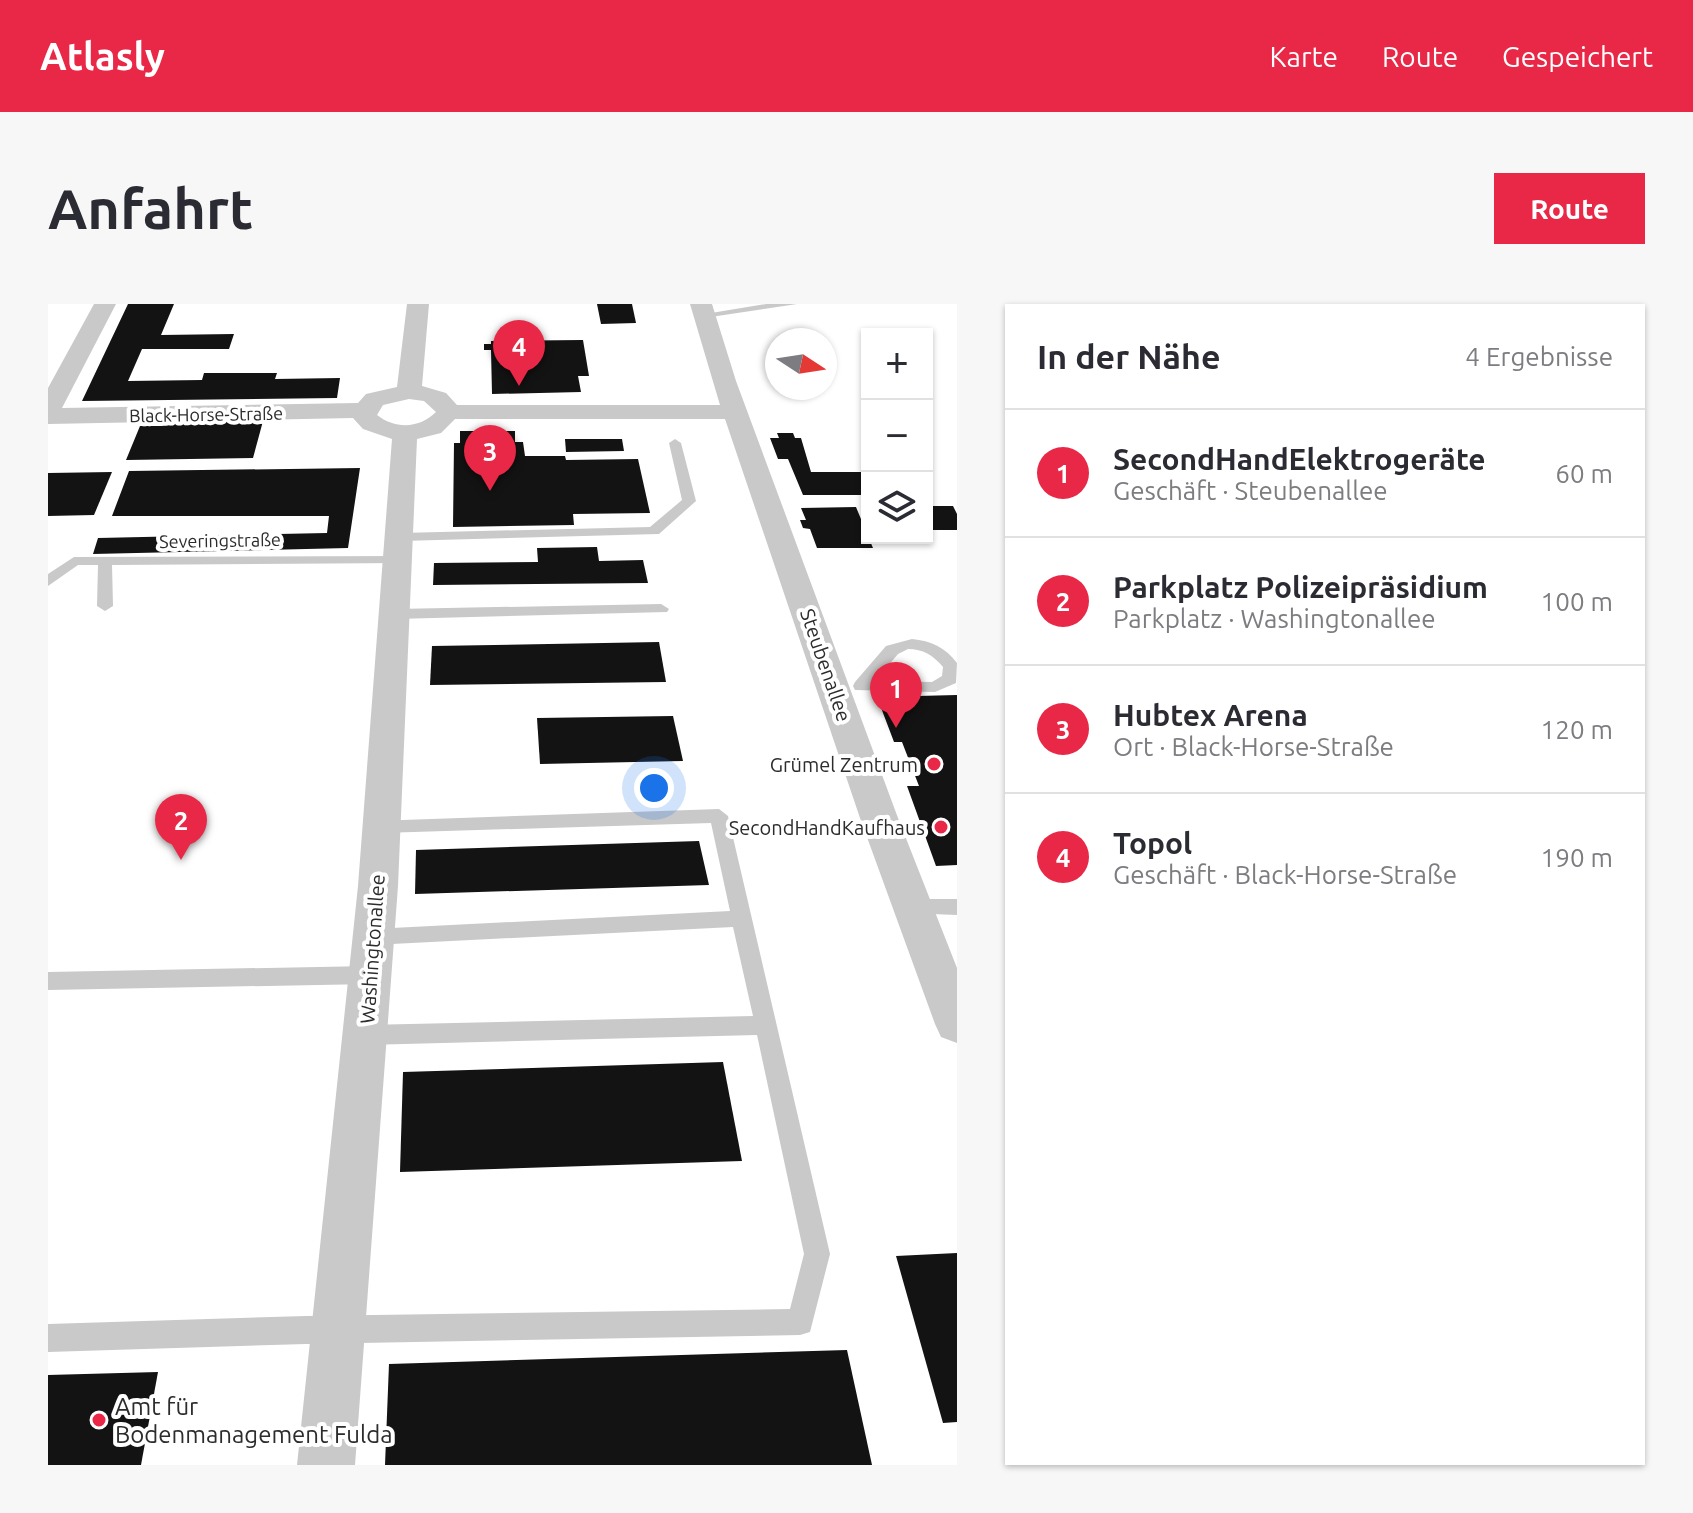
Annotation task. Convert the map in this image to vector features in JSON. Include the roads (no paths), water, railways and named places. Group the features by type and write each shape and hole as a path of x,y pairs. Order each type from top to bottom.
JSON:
{"street":[{"path":"48,414 105,304"},
{"path":"409,392 418,304"},
{"name":"Steubenallee","path":"702,310 735,412 848,687 913,907 957,1024"},
{"path":"409,392 437,398 448,412 445,418 430,428 405,432 374,426 364,416 365,410 375,399 409,392"},
{"name":"Black-Horse-Straße","path":"48,414 365,410"},
{"path":"448,412 735,412"},
{"name":"Washingtonallee","path":"326,1465 335,1329 365,1035 381,826 405,432"}],"lane":[{"path":"702,310 792,304"},
{"name":"Severingstraße","path":"48,562 400,548 654,531 689,501 675,443"},
{"path":"48,581 74,561"},
{"path":"105,561 105,606"},
{"path":"395,614 661,609"},
{"path":"905,644 923,645 939,652 951,666 950,679 935,687 848,687 892,650 905,644"},
{"path":"48,1338 335,1329 800,1322 817,1254 719,816 381,826"},
{"path":"913,907 957,907"},
{"path":"48,981 371,956 742,918"},
{"path":"365,1035 765,1025"}],"place":[{"name":"Topol","path":"519,386"},
{"name":"Hubtex Arena","path":"490,491"},
{"name":"SecondHandElektrogeräte","path":"896,728"},
{"name":"Grümel Zentrum","path":"934,764"},
{"name":"SecondHandKaufhaus","path":"941,827"},
{"name":"Parkplatz Polizeipräsidium","path":"181,860"},
{"name":"Amt für Bodenmanagement Fulda","path":"99,1420"}]}
